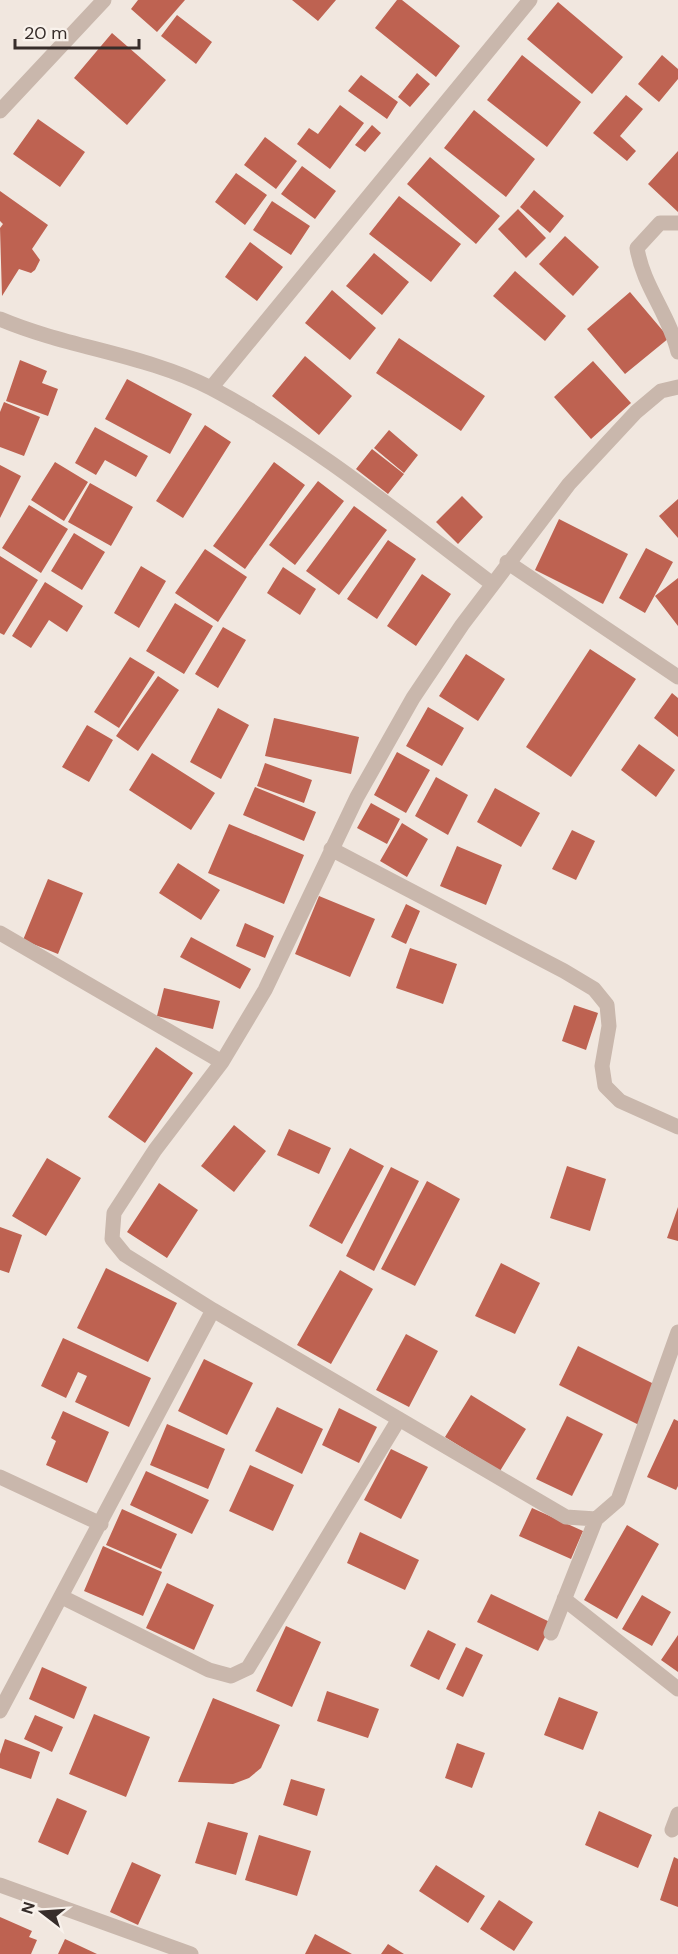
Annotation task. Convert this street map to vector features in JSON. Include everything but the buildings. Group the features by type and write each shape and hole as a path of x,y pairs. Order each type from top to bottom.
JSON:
{"street":[{"path":"0,111 104,0"},
{"path":"211,388 530,0"},
{"path":"678,223 660,223 637,248 647,285 673,330 678,352"},
{"path":"0,319 87,348 162,367 211,388 319,456 491,583"},
{"path":"596,1520 566,1517 213,1310 124,1255 112,1239 114,1213 155,1150 222,1062 265,990 357,797 413,698 491,583 569,484 636,412 661,391 678,387"},
{"path":"507,562 678,677"},
{"path":"331,849 594,989 607,1005 609,1026 602,1066 604,1086 620,1101 678,1127"},
{"path":"0,933 222,1062"},
{"path":"0,1711 5,1690 62,1597 213,1310"},
{"path":"551,1633 596,1520 618,1500 678,1332"},
{"path":"62,1597 209,1670 231,1676 249,1668 399,1419"},
{"path":"0,1477 101,1524"},
{"path":"564,1599 678,1689"},
{"path":"672,1830 678,1814"},
{"path":"0,1885 191,1954"}]}
